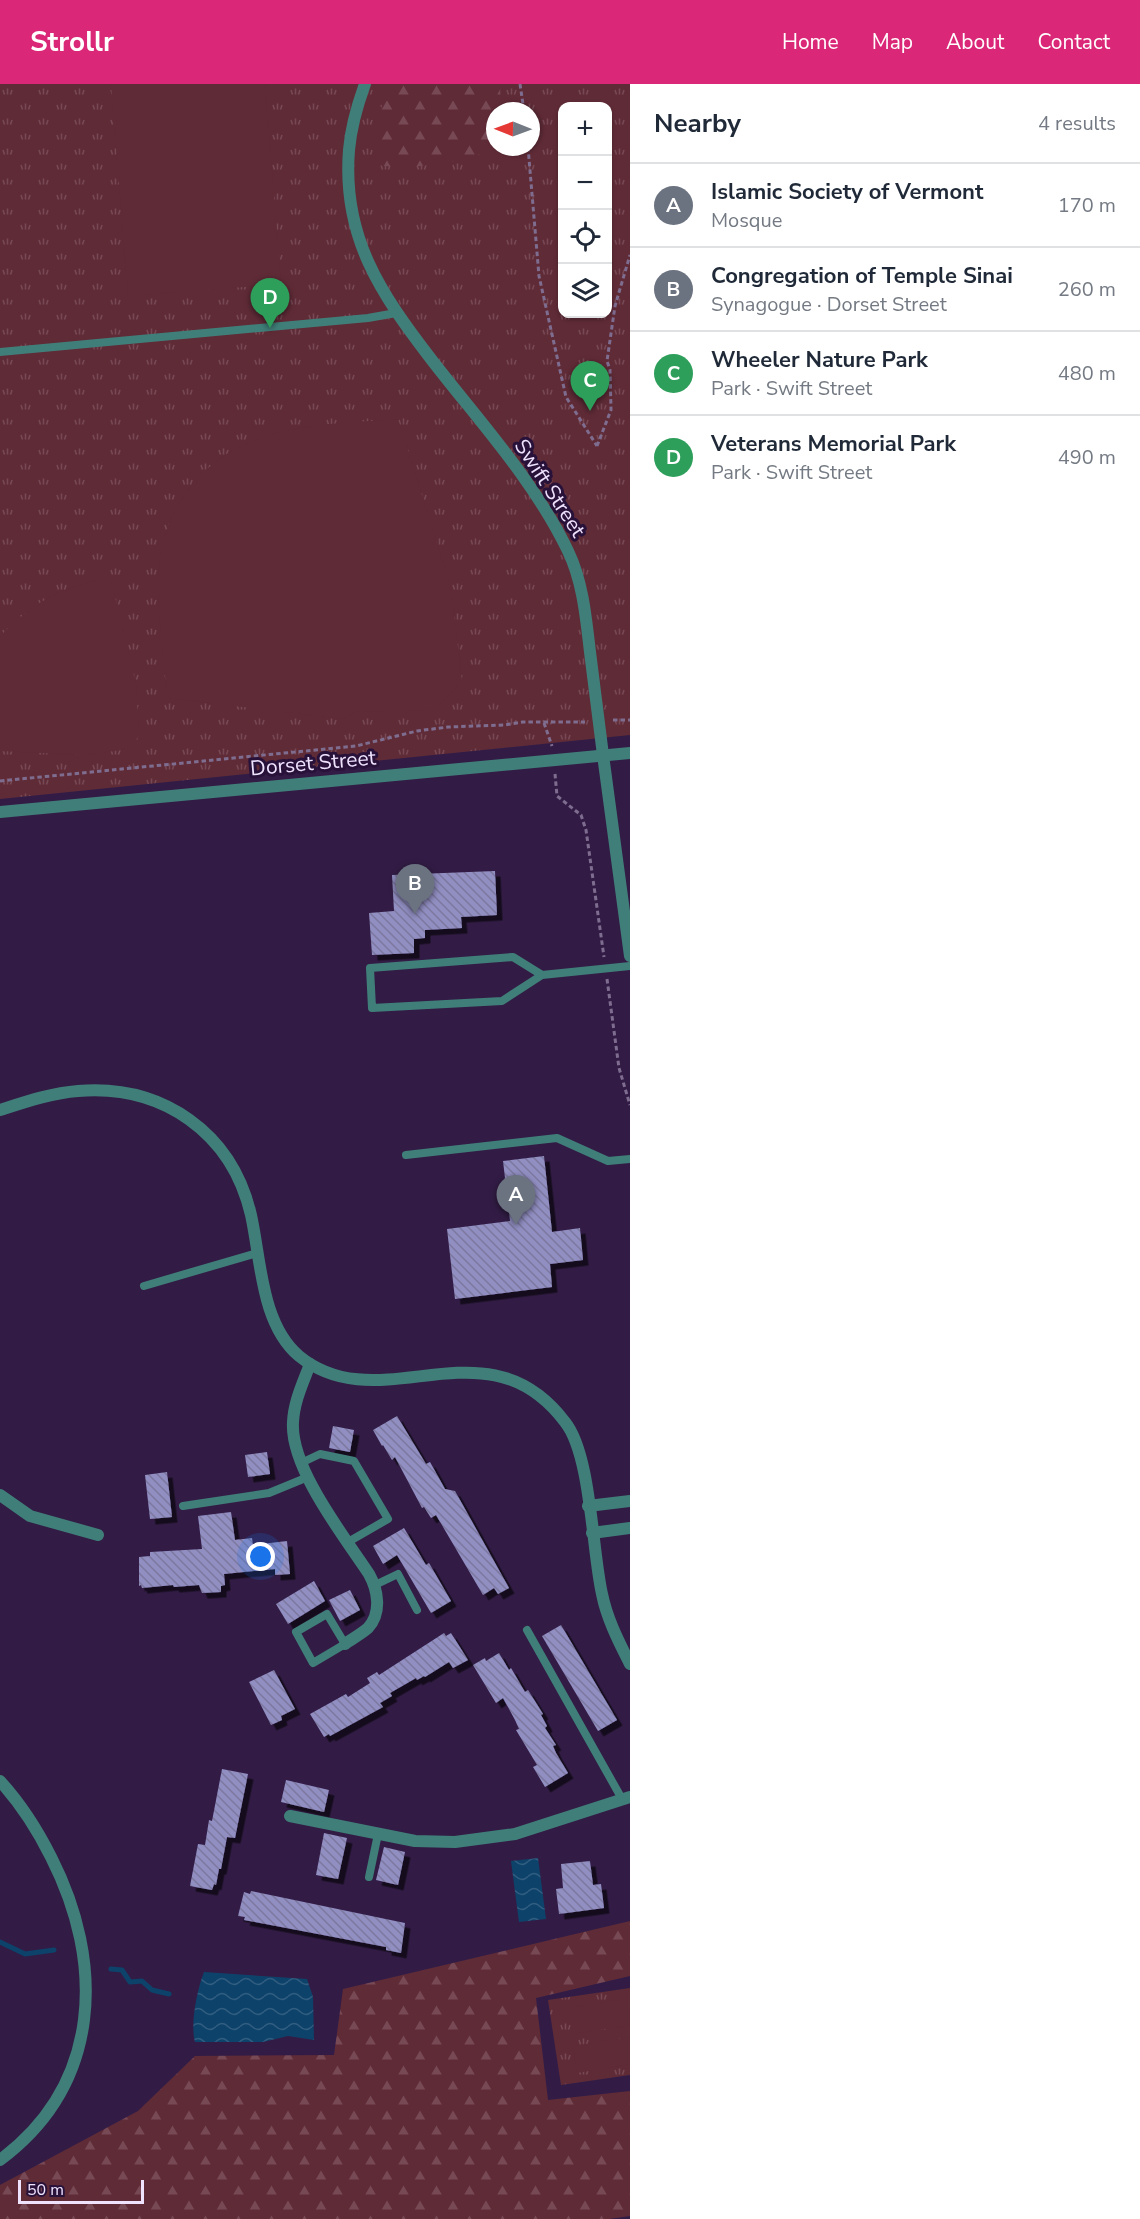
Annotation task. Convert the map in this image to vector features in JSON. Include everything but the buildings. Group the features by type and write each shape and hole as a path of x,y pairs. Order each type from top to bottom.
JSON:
{"street":[{"name":"Swift Street","path":"364,84 352,128 349,150 350,196 353,218 368,262 396,313 516,468 552,519 569,553 579,582 586,620 630,956"},
{"name":"Dorset Street","path":"0,812 630,753"},
{"path":"0,1110 45,1096 80,1090 143,1098 182,1114 211,1138 232,1166 245,1195 270,1307 278,1330 286,1344 310,1364 331,1374 366,1380 481,1372 514,1380 545,1401 569,1428 579,1449 602,1596 618,1640 630,1664"},
{"path":"310,1364 299,1392 293,1424 301,1463 375,1585 377,1607 374,1618 368,1628 345,1644"},
{"path":"0,1495 30,1516 98,1535"},
{"path":"588,1506 630,1501"},
{"path":"592,1533 630,1528"},
{"path":"0,1781 31,1820 64,1885 80,1931 87,1978 87,2003 79,2043 59,2095 45,2117 0,2160"},
{"path":"290,1816 415,1841 465,1841 515,1834 626,1798"}],"lane":[{"path":"0,352 356,319 396,313"},
{"path":"542,975 513,957 370,968 372,1008 502,1001 542,975 630,966"},
{"path":"406,1155 557,1138 608,1161 630,1159"},
{"path":"144,1286 257,1252"},
{"path":"301,1463 320,1454 354,1461 360,1471 388,1519 348,1542"},
{"path":"183,1506 268,1492 308,1477"},
{"path":"375,1585 398,1574 417,1610"},
{"path":"327,1614 345,1644 313,1663 296,1632 327,1614"},
{"path":"527,1630 626,1798"},
{"path":"369,1877 378,1834"}],"path":[{"path":"520,84 523,102"},
{"path":"529,156 539,276 566,397 597,446 611,410 608,361 615,306 629,256"},
{"path":"0,781 356,747 417,731 448,727 544,723 552,742"},
{"path":"556,779 557,796 581,815 586,830 619,1068 630,1105"}],"green space":[{"path":"0,84 630,84 630,735 0,799"},
{"path":"111,84 265,84 281,284 128,296"},
{"path":"387,84 500,84 501,102 486,102 486,152 421,166 377,165 376,130"},
{"path":"398,419 451,588 462,681 435,710 355,712 344,719 167,698 159,615 159,565 168,527 186,493 206,470 229,452 255,440 310,426"},
{"path":"97,580 111,580 136,684 139,736 129,749 84,755 0,751 0,636 44,600 67,589"},
{"path":"630,1921 630,1976 536,1998 548,2100 630,2091 630,2216 609,2219 0,2219 0,2185 138,2111 195,2056 334,2055 343,1989"},
{"path":"630,1988 630,2075 561,2085 548,2000"},
{"path":"626,1999 630,2025 572,2034 568,2008"},
{"path":"630,2037 630,2064 577,2073 573,2046"}],"water":[{"path":"538,1858 546,1919 519,1922 511,1861"},
{"path":"204,1972 307,1979 313,1997 314,2040 288,2036 263,2042 195,2042 193,2026 195,2007"}],"waterway":[{"path":"0,1942 25,1954 54,1950"},
{"path":"111,1969 122,1970 130,1982 142,1981 152,1990 169,1994"}],"place":[{"name":"Veterans Memorial Park","path":"270,328"},
{"name":"Wheeler Nature Park","path":"590,411"},
{"name":"Congregation of Temple Sinai","path":"415,914"},
{"name":"Islamic Society of Vermont","path":"516,1225"}]}
